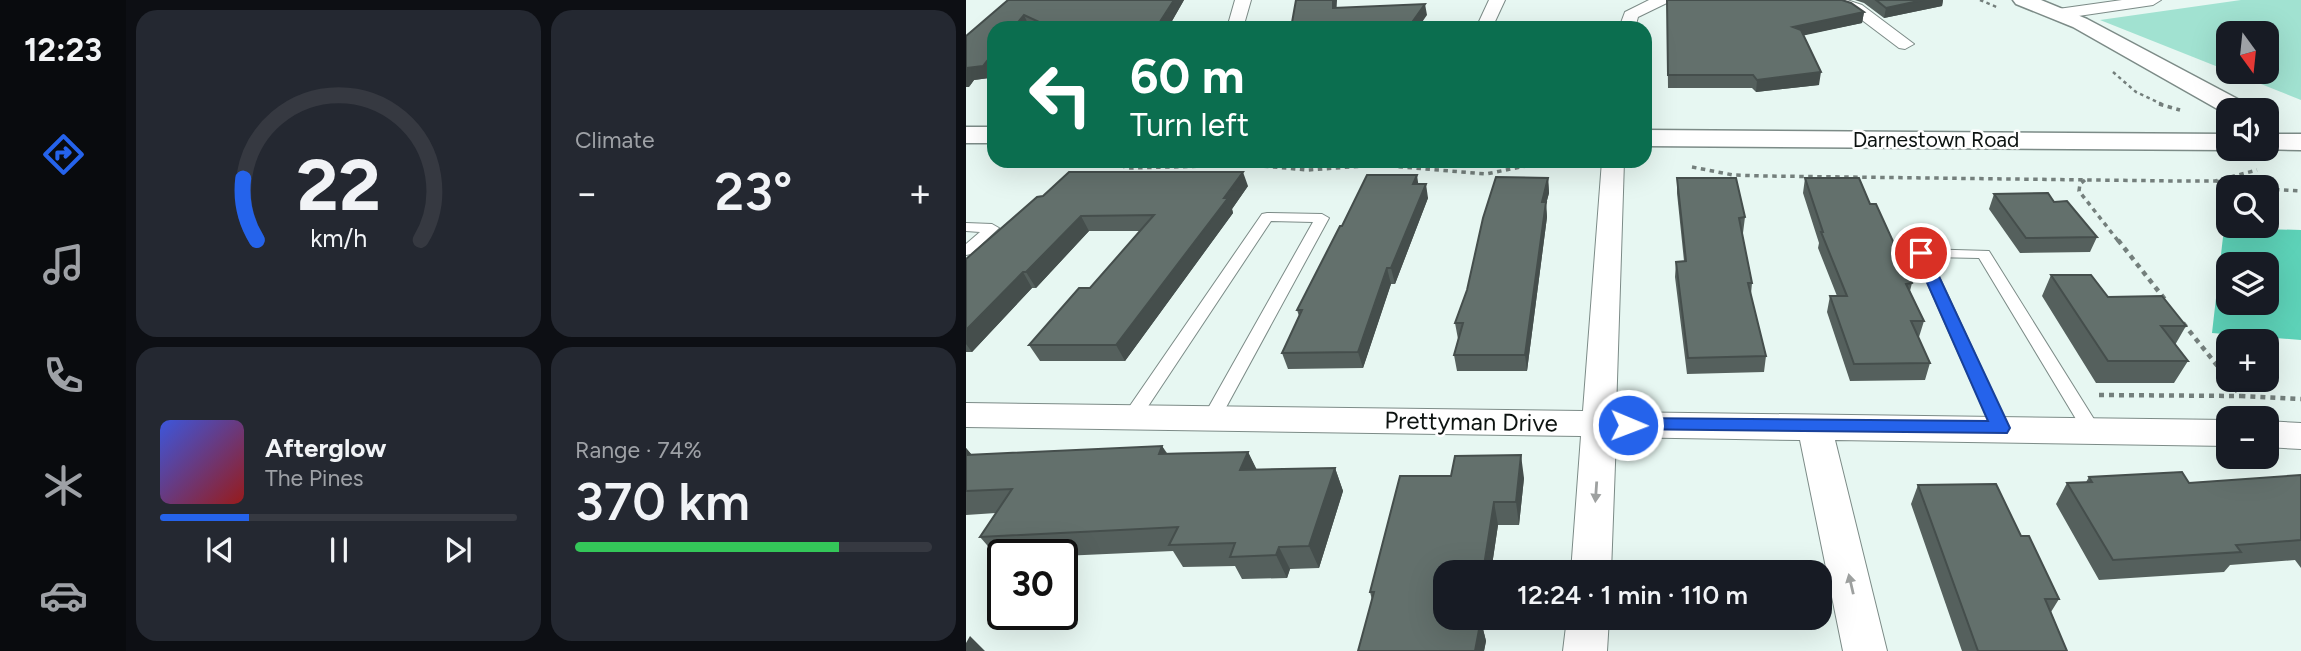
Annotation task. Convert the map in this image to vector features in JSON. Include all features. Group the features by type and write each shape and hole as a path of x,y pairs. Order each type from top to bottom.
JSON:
{"main road":[{"path":"2023,0 2127,48 2217,98"},
{"path":"966,118 987,118"},
{"path":"966,135 987,135"},
{"name":"Darnestown Road","path":"1652,138 2216,142"}],"street":[{"path":"1237,21 1243,0"},
{"path":"1487,21 1497,0"},
{"path":"1629,21 1631,15 1645,6 1665,0"},
{"path":"1831,0 1856,8 1905,44"},
{"path":"2058,14 2153,0"},
{"path":"1592,560 1613,168"},
{"name":"Prettyman Drive","path":"966,415 2216,432"},
{"path":"1815,428 1866,651"},
{"path":"2279,435 2301,436"},
{"path":"1585,651 1587,630"}],"lane":[{"path":"1131,418 1267,217 1322,219 1212,419"},
{"path":"966,228 992,228 966,251"},
{"path":"2000,428 1921,253 1984,254 2091,429"}],"path":[{"path":"1689,166 1733,174 1764,176 2215,181 2258,170"},
{"path":"1285,168 1336,168"},
{"path":"1414,168 1486,174 1516,168"},
{"path":"2086,179 2080,184 2079,191 2169,305"},
{"path":"2279,190 2301,191"},
{"path":"2178,316 2216,364"},
{"path":"2238,392 2241,396"},
{"path":"2069,394 2301,399"}],"shaded area":[{"path":"2241,0 2301,0 2301,100 2261,84 2279,84 2279,21 2216,21 2216,66 2100,20"},
{"path":"2279,229 2301,230 2301,340 2279,338 2279,329 2216,329 2216,333 2212,333 2216,298 2216,315 2279,315 2279,252 2221,252 2223,238 2279,238"}],"building":[{"path":"1008,0 1174,0 1160,21 1037,21 1024,15 1019,21 987,21 987,61 983,66 966,69 966,36"},
{"path":"1296,0 1333,0 1333,8 1425,4 1413,21 1292,21"},
{"path":"1667,0 1842,0 1864,12 1793,27 1801,30 1821,72 1757,80 1753,75 1668,75"},
{"path":"1876,0 1923,0 1886,8"},
{"path":"1069,172 1243,172 1224,198 1228,198 1116,345 1029,345 1079,288 1090,288 1154,215 1081,216 966,330 966,259"},
{"path":"1367,175 1417,175 1413,184 1426,184 1391,268 1387,268 1358,352 1282,353 1302,310 1297,310"},
{"path":"1496,177 1548,178 1542,202 1546,202 1525,355 1454,355 1463,323 1455,323 1467,290 1483,218"},
{"path":"1677,178 1736,178 1745,217 1739,218 1752,283 1748,283 1766,356 1688,358 1676,262 1686,261"},
{"path":"1805,178 1859,178 1870,204 1876,204 1912,283 1906,284 1924,321 1911,321 1930,363 1854,364 1830,296 1847,296 1821,232"},
{"path":"2048,193 2054,202 2067,201 2097,237 2026,238 1994,194"},
{"path":"2051,275 2091,275 2108,297 2162,296 2186,326 2161,326 2188,361 2108,361"},
{"path":"1162,446 1159,454 1248,452 1240,470 1335,468 1309,546 1279,547 1276,555 1230,557 1235,543 1169,545 1178,527 980,537 1012,489 966,491 966,455"},
{"path":"1521,455 1516,502 1494,502 1485,560 1433,560 1433,630 1479,630 1475,651 1358,651 1374,592 1370,592 1400,476 1451,476 1455,456"},
{"path":"2182,472 2189,483 2301,475 2301,540 2236,545 2241,552 2113,560 2067,483 2092,482 2089,477"},
{"path":"1996,484 2021,536 2029,536 2059,599 2045,599 2067,651 1978,651 1918,485"}],"route":[{"path":"1628,425 2000,428 1921,253"}]}
